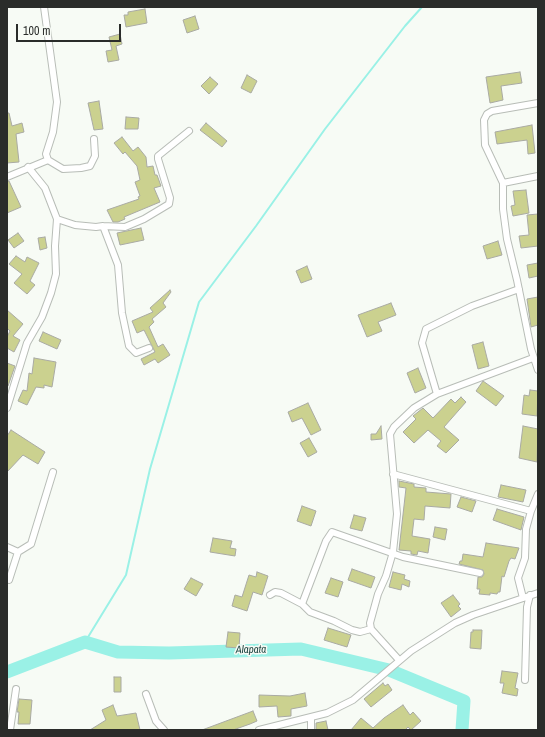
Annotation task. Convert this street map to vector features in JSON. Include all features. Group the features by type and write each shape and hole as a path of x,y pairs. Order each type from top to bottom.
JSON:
{"street":[{"path":"44,7 57,102 53,132 46,154 48,160 63,169 90,166 96,156 94,139"},
{"path":"538,103 492,111 487,114 484,120 485,145 503,183 503,209 507,239 533,358 538,370"},
{"path":"58,219 74,225 125,227 144,219 170,204 170,198 158,156 189,131"},
{"path":"7,177 48,160"},
{"path":"7,408 27,343 42,317 56,274 55,246 58,219 45,188 28,167"},
{"path":"503,183 538,176"},
{"path":"103,226 118,265 122,313 129,346 136,353 149,348"},
{"path":"437,394 422,343 426,329 472,306 519,289"},
{"path":"531,349 538,349"},
{"path":"399,660 371,629 370,623 371,616 393,552 397,514 390,434 394,427 414,408 437,394 533,358"},
{"path":"9,580 18,552 31,544 52,472"},
{"path":"393,474 531,511"},
{"path":"523,598 518,578 525,558 526,529 538,494"},
{"path":"302,604 326,541 332,532 393,552 403,557 480,573"},
{"path":"7,547 18,552"},
{"path":"270,595 275,592 281,593 302,604 310,612 352,630 360,632 371,629"},
{"path":"259,730 327,714 353,700 368,689 399,660 455,623 473,615 538,593"},
{"path":"525,680 526,607 530,595"},
{"path":"10,730 16,689"},
{"path":"146,694 156,721 164,730"},
{"path":"311,718 312,730"}],"building":[{"path":"145,9 147,23 126,27 124,15 128,15 128,12"},
{"path":"195,16 199,29 187,33 183,20"},
{"path":"120,34 122,44 116,46 119,60 108,62 106,51 112,50 109,37"},
{"path":"520,72 522,83 501,86 503,100 490,103 486,77"},
{"path":"247,75 257,81 251,93 241,88"},
{"path":"210,77 218,84 209,94 201,86"},
{"path":"99,101 103,129 94,130 88,103"},
{"path":"7,113 9,113 12,126 22,123 24,132 16,134 19,162 7,163"},
{"path":"126,117 139,118 138,129 125,129"},
{"path":"206,123 227,141 222,147 200,130"},
{"path":"532,125 535,153 528,154 527,140 497,144 495,132"},
{"path":"122,137 133,151 138,147 146,157 147,167 153,166 155,175 157,175 161,186 154,188 160,202 124,217 125,219 118,222 113,222 107,210 139,199 138,197 140,196 135,182 140,180 137,166 125,152 123,154 114,143"},
{"path":"7,181 9,181 21,207 7,213"},
{"path":"526,190 529,213 513,216 511,206 515,205 513,191"},
{"path":"538,214 538,246 521,248 519,236 529,235 527,215"},
{"path":"141,228 144,240 120,245 117,233"},
{"path":"18,233 24,241 14,248 8,240"},
{"path":"45,237 47,248 40,250 38,238"},
{"path":"498,241 502,255 487,259 483,246"},
{"path":"16,256 25,262 27,257 39,263 30,281 35,285 27,294 14,283 22,274 9,264"},
{"path":"538,263 538,276 529,278 527,265"},
{"path":"307,266 312,279 301,283 296,271"},
{"path":"170,290 171,292 163,303 166,307 152,319 154,322 149,327 158,347 163,344 170,355 158,363 155,359 144,365 141,359 155,352 144,330 137,333 132,321 153,312 150,308"},
{"path":"538,297 538,325 531,327 527,299"},
{"path":"391,303 396,315 378,322 382,331 367,337 358,315"},
{"path":"7,310 23,324 13,336 20,340 14,352 7,348 7,337 10,331 7,328"},
{"path":"43,332 61,340 57,349 39,341"},
{"path":"483,342 489,366 478,369 472,345"},
{"path":"34,358 56,362 52,387 44,385 44,388 36,387 27,405 18,401 23,390 27,391 29,373 32,374"},
{"path":"7,363 15,366 8,386 7,386"},
{"path":"418,368 426,388 415,393 407,373"},
{"path":"483,381 504,396 496,406 476,391"},
{"path":"530,390 538,391 537,416 522,414 524,395 529,396"},
{"path":"461,397 466,402 444,427 459,440 446,453 437,446 441,441 428,430 414,443 403,432 416,419 413,416 423,408 433,418 451,399 455,403"},
{"path":"308,403 321,430 311,435 302,418 292,422 288,412"},
{"path":"381,426 382,439 371,440 371,434 376,434"},
{"path":"523,426 538,429 537,462 519,458"},
{"path":"11,430 45,452 38,464 23,455 7,472 7,436"},
{"path":"309,438 317,452 308,457 300,443"},
{"path":"399,481 414,484 414,487 426,488 426,492 451,494 450,508 425,506 424,520 414,519 412,536 430,539 428,553 418,551 417,555 411,554 411,551 399,550 406,488 399,487"},
{"path":"501,485 526,490 523,502 498,497"},
{"path":"461,497 476,501 472,512 457,507"},
{"path":"302,506 316,511 311,526 297,521"},
{"path":"497,509 524,517 521,530 493,520"},
{"path":"354,515 366,518 362,531 350,528"},
{"path":"435,527 447,529 445,540 433,537"},
{"path":"213,538 232,541 230,548 236,549 235,556 210,552"},
{"path":"486,543 519,548 515,559 511,558 509,561 504,577 502,576 500,592 497,594 479,594 480,589 477,589 478,577 482,577 484,574 483,570 459,564 460,561 462,561 463,554 483,557"},
{"path":"352,569 375,577 371,588 348,580"},
{"path":"257,572 268,576 262,595 253,592 247,611 232,606 235,595 242,597 249,575 256,577"},
{"path":"393,572 405,575 404,579 410,581 409,587 402,584 401,590 389,587"},
{"path":"191,578 203,584 196,596 184,589"},
{"path":"331,578 343,582 338,597 325,593"},
{"path":"453,595 460,604 458,606 461,609 451,617 441,603"},
{"path":"328,628 351,635 347,647 324,640"},
{"path":"473,630 482,630 481,649 470,648 471,632 473,632"},
{"path":"228,632 240,633 239,648 226,647"},
{"path":"502,671 518,673 515,688 518,689 517,696 502,693 504,683 500,683"},
{"path":"114,677 121,677 121,692 114,692"},
{"path":"383,683 385,686 388,684 392,690 371,707 364,699"},
{"path":"305,693 307,706 291,709 291,716 278,717 277,706 259,707 259,695 290,696"},
{"path":"19,699 32,700 30,724 18,724 19,712 17,712"},
{"path":"113,705 117,716 136,713 140,730 90,730 106,720 102,710"},
{"path":"403,705 410,715 413,712 421,721 411,730 408,727 405,730 351,730 361,718 373,728 384,718"},
{"path":"253,711 257,721 250,724 233,730 202,730"},
{"path":"326,721 328,730 316,730 316,723"}],"waterway":[{"path":"85,642 126,575 150,469 199,302 256,226 325,129 405,26 422,7"},
{"name":"Alapata","path":"7,672 85,642 118,652 169,653 301,649 389,670 464,701 462,730"}]}
